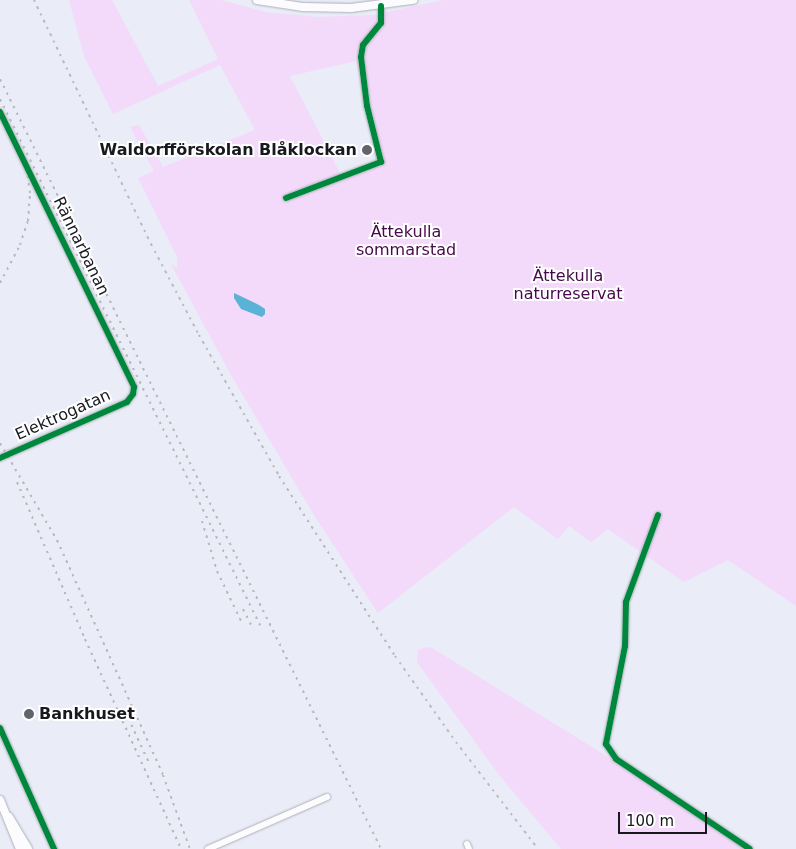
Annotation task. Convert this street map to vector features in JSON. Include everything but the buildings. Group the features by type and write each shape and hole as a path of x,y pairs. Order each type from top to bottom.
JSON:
{"main road":[{"path":"257,0 318,8 380,6 413,0"},
{"path":"0,800 20,849"},
{"path":"5,811 16,825 28,849"}],"street":[{"path":"286,198 381,162 367,106 361,57 363,45 381,23 380,6"},
{"name":"Rännarbanan","path":"0,112 132,380 133,393"},
{"name":"Elektrogatan","path":"0,458 126,402 133,393"},
{"path":"658,515 626,602 625,646 606,744 616,759 750,849"},
{"path":"0,728 54,849"},
{"path":"208,849 327,797"}],"green space":[{"name":"Ättekulla naturreservat","path":"69,0 112,0 158,86 218,59 189,0 221,0 266,12 318,17 374,15 443,0 796,0 796,606 728,560 684,582 608,529 591,542 569,526 558,539 514,507 378,613 314,515 231,375 171,264 177,268 177,257 138,178 154,171 130,127 139,125 163,167 255,130 220,65 113,114 84,56","holes":["356,61 376,161 341,175 290,76"]},
{"path":"426,647 432,648 655,786 657,790 656,795 664,792 746,849 561,849 499,775 417,662 418,650"}],"water":[{"path":"234,293 265,309 265,314 262,317 241,309 234,298"}],"railway":[{"path":"34,0 151,244 199,335 279,476 395,656 456,742 538,849"},
{"path":"0,79 381,849"},
{"path":"0,99 260,625"},
{"path":"0,283 20,245 28,221 30,193 25,158"},
{"path":"0,443 57,540 163,775 190,849"},
{"path":"17,482 85,639 181,849"},
{"path":"202,521 217,571 242,623"},
{"path":"243,609 253,629"},
{"path":"125,711 149,763"}],"cycle path":[{"path":"286,198 381,162 367,106 361,57 363,45 381,23 381,6"},
{"path":"0,112 134,387 133,394 127,402 0,458"},
{"path":"658,515 626,602 625,646 606,744 616,759 750,849"},
{"path":"0,728 54,849"}],"place":[{"name":"Waldorfförskolan Blåklockan","path":"367,150"},
{"name":"Bankhuset","path":"29,714"}],"park label":[{"name":"Ättekulla sommarstad","path":"406,241"}]}
